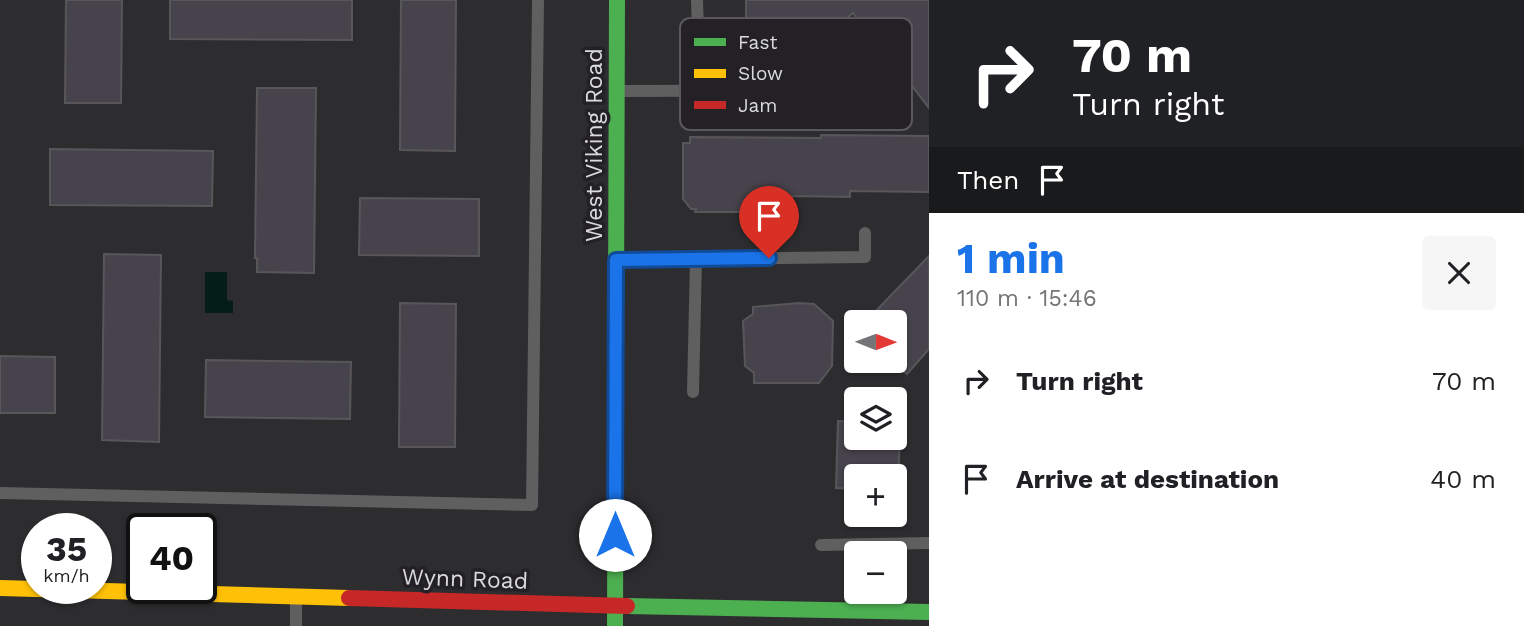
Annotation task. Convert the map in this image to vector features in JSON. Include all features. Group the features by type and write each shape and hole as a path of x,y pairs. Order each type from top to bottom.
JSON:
{"street":[{"name":"West Viking Road","path":"615,626 617,0"},
{"name":"Wynn Road","path":"0,588 615,606 929,612"}],"lane":[{"path":"0,493 532,505 538,0"},
{"path":"697,0 698,18"},
{"path":"616,91 680,91"},
{"path":"616,260 865,257 865,233"},
{"path":"693,392 696,259"},
{"path":"821,545 929,543"},
{"path":"296,626 297,597"}],"shaded area":[{"path":"205,272 227,272 227,300 233,301 233,313 205,313"}],"building":[{"path":"66,0 122,0 121,103 65,103"},
{"path":"170,0 352,0 352,40 170,39"},
{"path":"401,0 456,0 455,151 400,150"},
{"path":"746,0 929,0 929,108 912,86 912,18 857,18 853,13 847,18 746,18"},
{"path":"257,88 316,88 314,273 257,272"},
{"path":"821,135 929,136 929,192 850,191 850,197 792,196 792,212 695,212 696,209 691,209 683,199 683,143 690,143 690,137 821,138"},
{"path":"50,149 213,151 212,206 50,205"},
{"path":"360,198 479,199 479,256 359,255"},
{"path":"104,254 161,255 159,442 102,440"},
{"path":"929,256 929,349 907,374 907,310 877,310"},
{"path":"400,303 456,304 455,447 399,447"},
{"path":"814,304 833,321 832,366 819,383 754,383 754,373 745,366 743,321 753,314 753,307"},
{"path":"0,356 55,357 55,413 0,413"},
{"path":"206,360 351,362 350,419 205,417"},
{"path":"838,421 844,421 844,450 899,450 899,464 844,464 844,488 836,488"}],"traffic: fast":[{"path":"615,626 617,0"},
{"path":"627,606 929,612"}],"traffic: slow":[{"path":"0,588 349,598"}],"traffic: jam":[{"path":"349,598 627,606"}],"route":[{"path":"615,535 616,260 769,258"}]}
